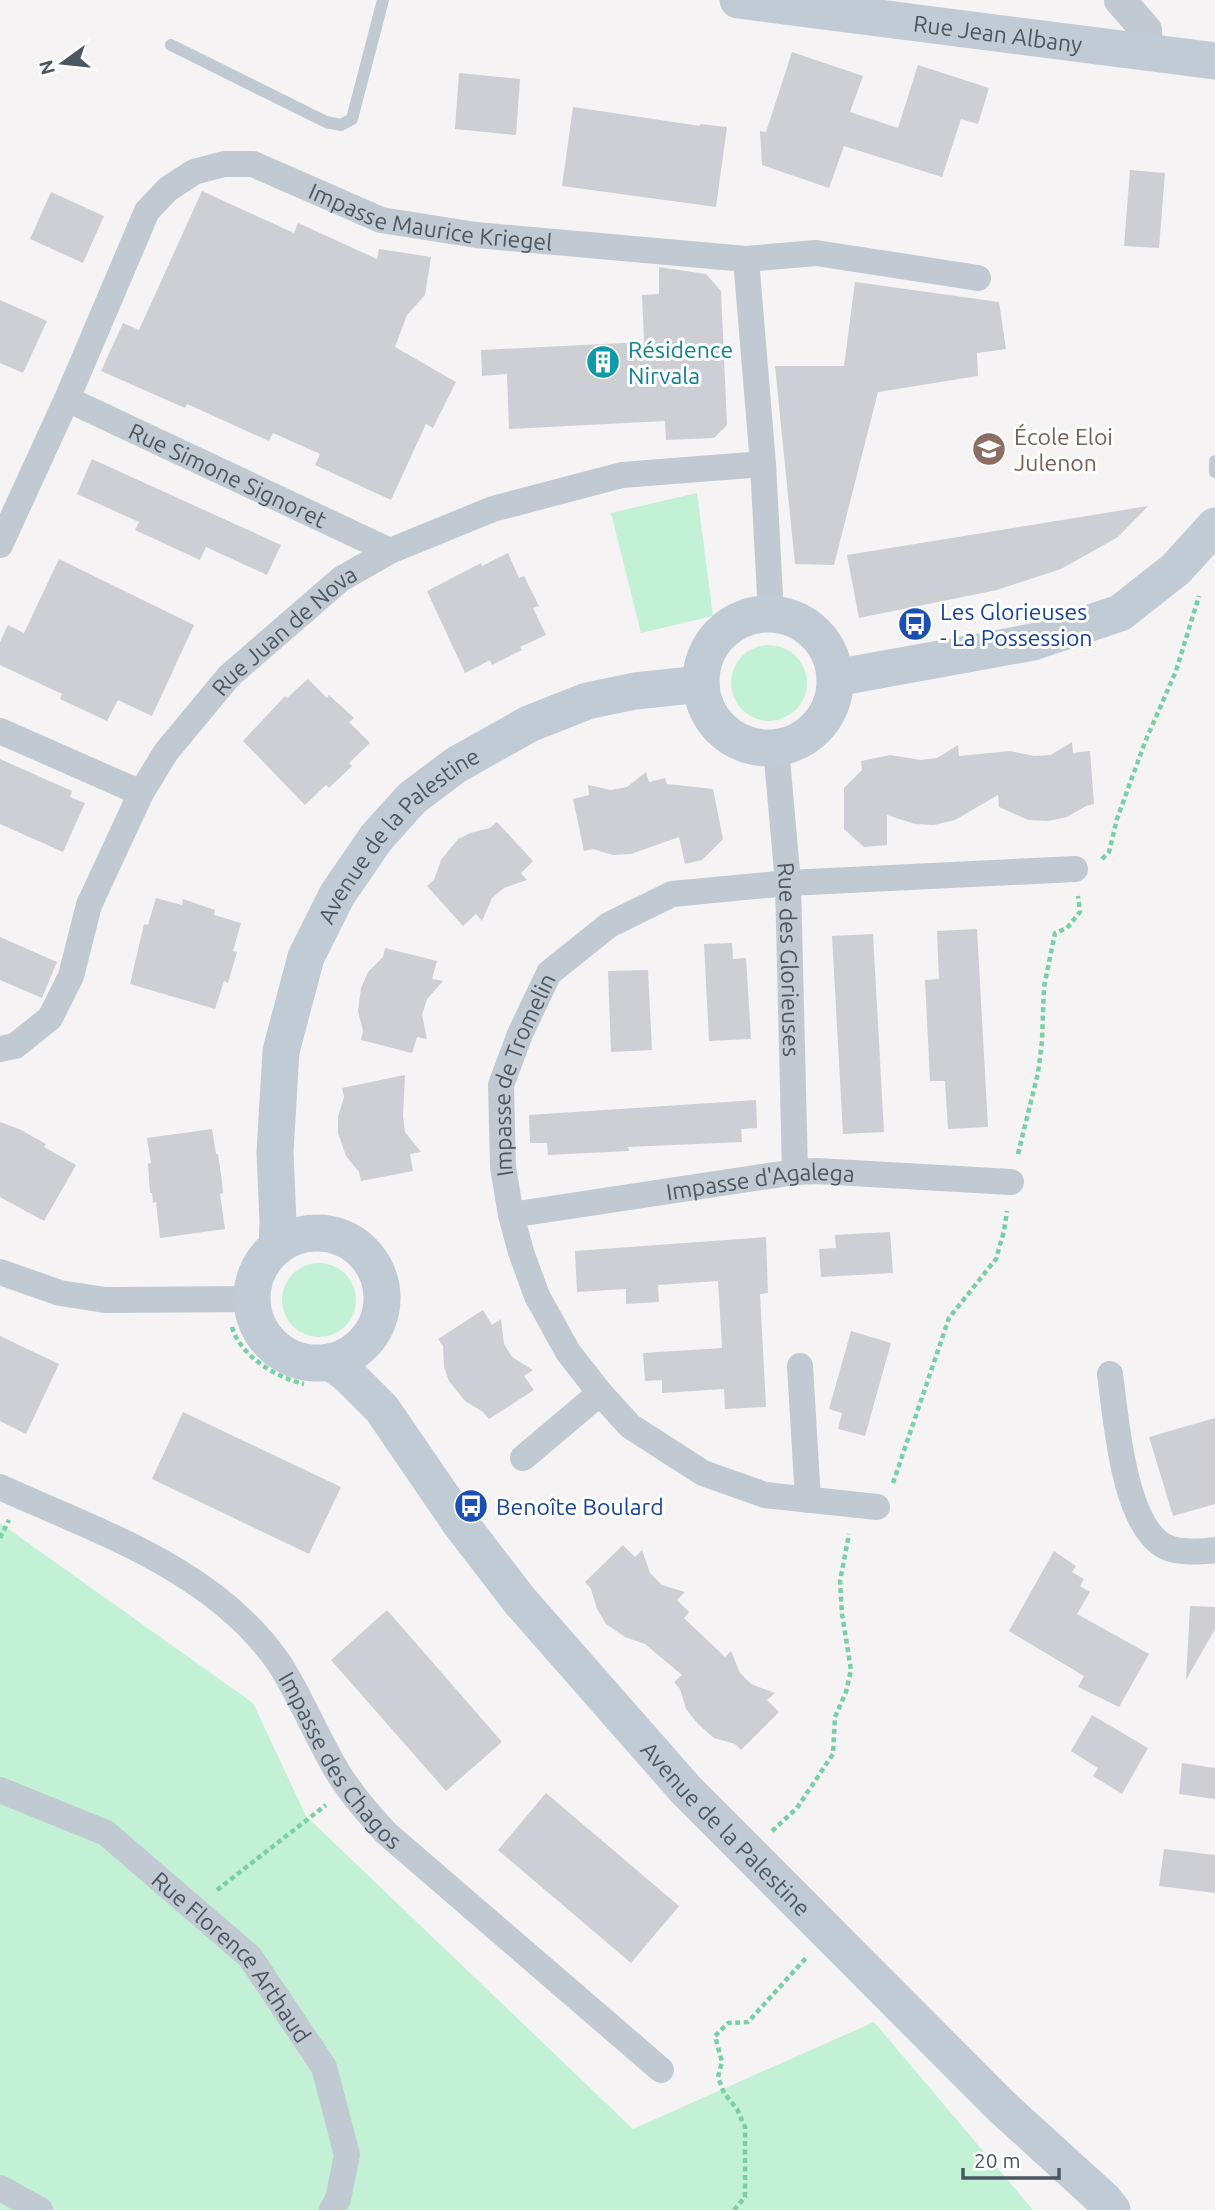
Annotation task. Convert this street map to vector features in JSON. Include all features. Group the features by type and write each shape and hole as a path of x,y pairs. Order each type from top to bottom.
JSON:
{"main road":[{"name":"Rue Jean Albany","path":"738,0 1215,61"},
{"path":"835,678 1033,642 1120,613 1175,569 1215,526"},
{"path":"771,614 790,617 808,627 822,640 831,658 835,678 833,698 825,716 812,732 795,743 776,748 754,747 733,739 717,724 705,706 701,684 703,662 713,642 729,626 749,616 771,614"},
{"name":"Avenue de la Palestine","path":"277,1246 275,1152 281,1051 306,957 337,895 376,838 412,798 456,765 529,724 587,701 635,691 701,684"},
{"name":"Avenue de la Palestine","path":"275,1152 291,1194 314,1233"},
{"path":"314,1233 334,1235 353,1243 368,1257 378,1274 382,1294 380,1314 373,1332 362,1346 351,1354 330,1362 311,1363 293,1359 276,1349 255,1318 252,1299 255,1277 266,1257 277,1246 298,1236 314,1233"},
{"name":"Avenue de la Palestine","path":"362,1346 365,1368 382,1409"},
{"name":"Avenue de la Palestine","path":"330,1362 347,1374 382,1409 460,1524 520,1601 686,1790 1001,2106 1112,2210"}],"street":[{"path":"1120,0 1146,30 1147,54"},
{"name":"Impasse Maurice Kriegel","path":"0,545 147,211 168,189 194,172 224,164 253,163 381,220 476,235 746,259 816,253 978,278"},
{"path":"746,259 763,464 771,614"},
{"name":"Rue Simone Signoret","path":"66,399 390,551"},
{"name":"Rue Juan de Nova","path":"0,1049 15,1046 50,1018 71,976 89,905 141,793 166,752 229,676 341,579 390,551 493,509 622,475 763,464"},
{"path":"0,730 141,793"},
{"name":"Rue des Glorieuses","path":"776,748 788,883 795,1172"},
{"name":"Impasse de Tromelin","path":"877,1507 765,1495 703,1473 630,1426 600,1393 568,1352 537,1296 521,1252 511,1215 503,1167 501,1086 520,1034 549,973 609,925 672,894 788,883 1075,869"},
{"name":"Impasse d'Agalega","path":"511,1215 795,1172 1011,1182"},
{"path":"0,1272 60,1293 105,1300 252,1299"},
{"path":"800,1366 808,1500"},
{"path":"1110,1374 1128,1487 1139,1515 1152,1535 1167,1548 1215,1550"},
{"path":"523,1458 600,1393"},
{"name":"Impasse des Chagos","path":"0,1487 166,1563 229,1608 256,1635 279,1664 338,1773 359,1804 386,1833 661,2070"},
{"name":"Rue Florence Arthaud","path":"0,1790 106,1833 250,1957 324,2067 347,2155 338,2199 332,2210"},
{"path":"0,2189 40,2210"}],"lane":[{"path":"171,45 326,122 341,125 352,120 383,0"},
{"path":"1215,461 1215,472"}],"path":[{"path":"194,1908 349,1787"},
{"path":"734,2210 745,2197 745,2127 737,2109 724,2093 718,2077 722,2062 715,2036 729,2023 748,2022 808,1955"}],"green space":[{"path":"697,493 713,616 641,633 611,513"},
{"path":"769,645 783,648 796,656 804,669 807,683 804,697 796,710 783,718 769,721 755,718 742,710 734,697 731,683 734,669 742,656 755,648"},
{"path":"326,1263 346,1273 354,1286 354,1314 346,1327 333,1335 312,1337 292,1327 284,1314 282,1293 292,1273 305,1265"},
{"path":"0,1523 253,1703 306,1816 633,2129 874,2022 1033,2210 0,2210"}],"building":[{"path":"792,52 863,76 850,112 898,128 918,65 989,88 978,124 961,119 942,177 844,146 829,188 762,165 760,131 766,132"},
{"path":"459,73 520,79 516,135 455,129"},
{"path":"573,107 700,126 727,127 716,207 562,186"},
{"path":"1130,170 1165,173 1159,248 1124,246"},
{"path":"202,191 294,233 298,223 377,259 379,249 431,257 425,295 407,315 395,347 456,382 433,428 426,424 391,500 315,465 320,454 273,433 269,441 187,404 185,408 101,371 123,323 139,330"},
{"path":"51,192 104,216 83,263 30,239"},
{"name":"Résidence Nirvala","path":"659,267 706,274 721,291 727,425 714,438 666,440 665,421 509,429 507,374 482,376 481,350 644,342 642,295 659,294"},
{"path":"855,282 999,302 1006,349 977,353 978,376 878,392 834,565 795,564 775,366 844,366"},
{"path":"0,300 47,321 23,373 0,363"},
{"path":"92,459 281,545 267,575 206,547 200,560 135,530 139,522 77,494"},
{"path":"1148,506 1118,537 1061,569 997,590 859,618 847,555"},
{"path":"508,553 519,578 524,576 539,606 533,608 546,635 520,647 522,650 492,665 490,660 465,673 427,591 481,563 482,566"},
{"path":"59,559 194,625 152,716 118,700 107,721 60,699 62,694 0,665 0,642 8,625 24,633"},
{"path":"308,679 327,698 329,695 354,718 349,722 370,743 349,763 352,766 329,788 326,785 305,805 243,741 285,696 287,698"},
{"path":"1072,742 1073,753 1090,751 1094,804 1067,817 1048,821 1028,820 999,807 998,795 955,820 934,825 915,824 887,815 887,845 864,847 844,829 844,788 862,770 861,761 890,755 921,760 937,758 958,745 959,756 1010,751 1034,756 1051,755"},
{"path":"0,759 72,791 70,797 85,803 63,852 0,824"},
{"path":"646,772 649,782 665,778 667,784 713,789 723,839 702,860 685,864 679,837 631,854 613,855 593,849 584,851 573,799 589,795 588,785 611,790 627,787"},
{"path":"497,822 533,861 521,873 527,880 504,888 492,898 482,921 476,914 463,926 427,886 434,880 441,860 458,839 490,828"},
{"path":"156,898 182,905 183,899 215,910 214,915 241,923 233,951 237,952 228,983 224,981 215,1009 130,984 144,924 148,925"},
{"path":"977,929 988,1127 948,1129 945,1081 930,1081 925,980 939,979 937,931"},
{"path":"873,934 884,1132 843,1134 832,936"},
{"path":"0,937 57,962 42,998 0,980"},
{"path":"732,943 733,959 746,958 751,1039 709,1041 704,944"},
{"path":"385,948 437,961 432,979 443,981 427,999 422,1015 427,1039 417,1037 412,1053 361,1040 363,1031 358,1011 361,988 368,972 383,957"},
{"path":"648,970 652,1050 611,1052 608,971"},
{"path":"405,1075 405,1132 421,1152 410,1154 413,1171 361,1181 359,1172 346,1156 338,1133 338,1117 344,1097 342,1088"},
{"path":"756,1100 757,1128 741,1129 742,1142 628,1147 629,1151 548,1155 547,1143 530,1143 529,1115"},
{"path":"0,1122 46,1144 44,1147 76,1165 44,1221 0,1197"},
{"path":"212,1129 222,1181 223,1193 220,1194 225,1229 160,1238 156,1202 153,1203 150,1193 148,1164 151,1163 147,1138"},
{"path":"890,1232 893,1273 821,1277 819,1249 836,1248 835,1235"},
{"path":"766,1237 768,1293 760,1294 766,1407 725,1409 724,1389 662,1393 662,1380 645,1381 643,1353 722,1348 718,1281 658,1285 659,1302 626,1304 626,1289 577,1292 575,1251"},
{"path":"483,1310 492,1325 501,1319 504,1344 512,1357 533,1370 524,1376 534,1390 489,1419 465,1401 449,1381 444,1367 443,1346 438,1339"},
{"path":"851,1331 891,1343 865,1436 838,1429 842,1413 829,1409"},
{"path":"0,1336 59,1364 26,1434 0,1421"},
{"path":"183,1412 341,1487 309,1554 152,1479"},
{"path":"1215,1418 1215,1504 1173,1516 1149,1437"},
{"path":"623,1545 635,1557 642,1550 650,1573 662,1585 685,1592 677,1600 689,1612 684,1618 725,1657 731,1651 740,1673 751,1684 775,1693 767,1700 779,1712 741,1750 735,1744 714,1738 686,1709 680,1689 674,1682 682,1675 645,1644 625,1637 606,1624 597,1609 591,1589 585,1582"},
{"path":"1054,1551 1076,1566 1072,1572 1084,1579 1080,1586 1090,1592 1077,1614 1149,1654 1119,1707 1078,1687 1084,1676 1009,1631"},
{"path":"1190,1606 1215,1607 1215,1629 1186,1680"},
{"path":"387,1610 502,1742 446,1791 331,1660"},
{"path":"1092,1715 1148,1748 1122,1794 1093,1776 1098,1768 1071,1751"},
{"path":"1182,1763 1215,1768 1215,1799 1179,1794"},
{"path":"546,1793 679,1906 631,1963 498,1850"},
{"path":"1164,1849 1215,1855 1215,1893 1159,1886"}],"place":[{"name":"Résidence Nirvala","path":"603,362"},
{"name":"École Eloi Julenon","path":"989,449"},
{"name":"Les Glorieuses - La Possession","path":"915,624"},
{"name":"Benoîte Boulard","path":"471,1506"}]}
